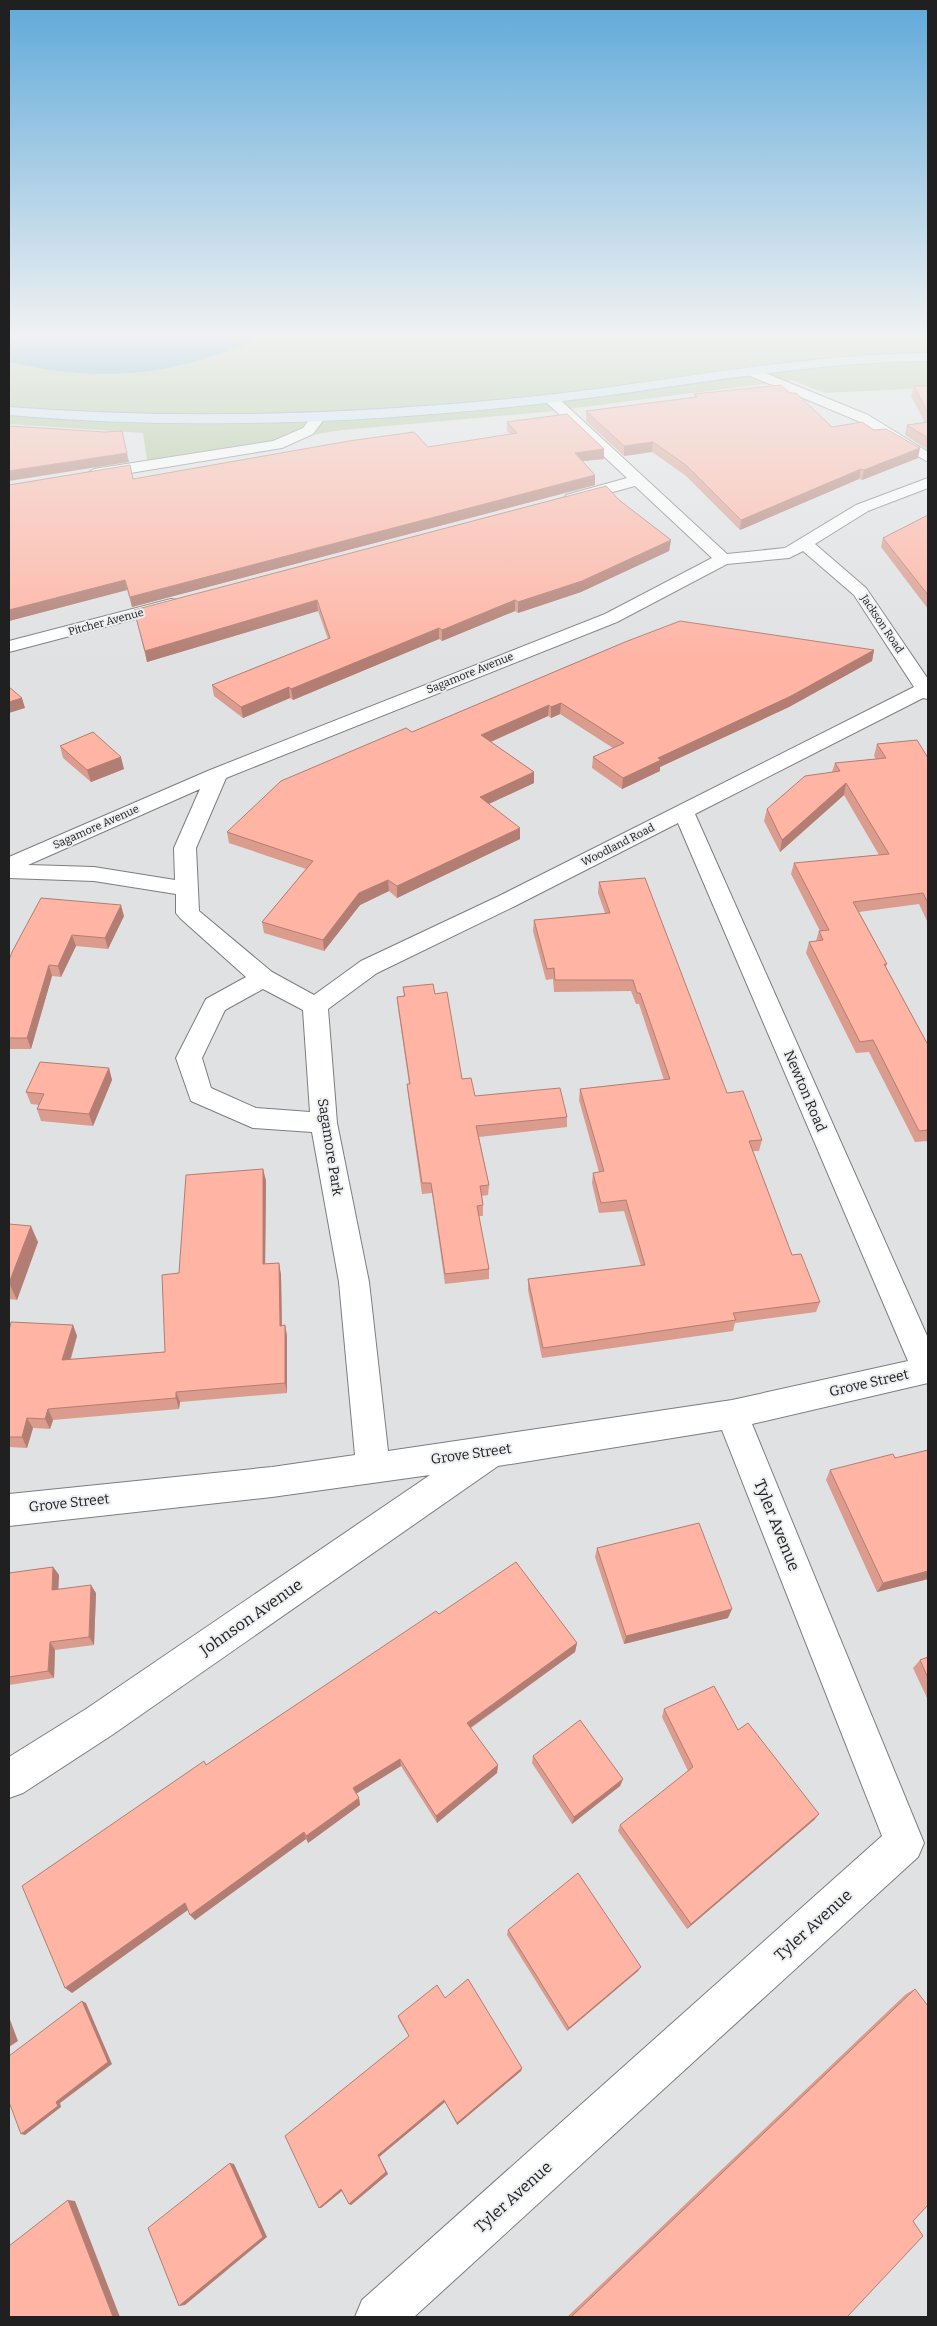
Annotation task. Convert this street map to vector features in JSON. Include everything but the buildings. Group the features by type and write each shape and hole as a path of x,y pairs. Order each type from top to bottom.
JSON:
{"street":[{"path":"78,477 278,445 285,442"},
{"path":"597,442 723,559"},
{"path":"901,442 928,458"},
{"path":"553,503 638,480"},
{"name":"Sagamore Avenue","path":"9,866 217,774 611,618 723,559 789,553 862,508 928,483"},
{"name":"Jackson Road","path":"804,543 860,592 927,691"},
{"name":"Pitcher Avenue","path":"9,647 186,600"},
{"name":"Woodland Road","path":"316,1006 369,966 927,691"},
{"path":"217,774 185,848 188,913 263,978 316,1006"},
{"name":"Newton Road","path":"684,812 927,1370"},
{"path":"9,871 94,874 187,889"},
{"path":"263,978 215,1005 189,1058 200,1094 253,1118 324,1123"},
{"name":"Sagamore Park","path":"316,1006 324,1123 354,1282 373,1468"},
{"name":"Grove Street","path":"9,1510 272,1482 490,1452 732,1414 927,1370"},
{"name":"Tyler Avenue","path":"379,2317 904,1843 732,1414"},
{"name":"Johnson Avenue","path":"9,1779 99,1722 490,1452"}],"green space":[{"path":"144,442 268,442 147,460"}]}
